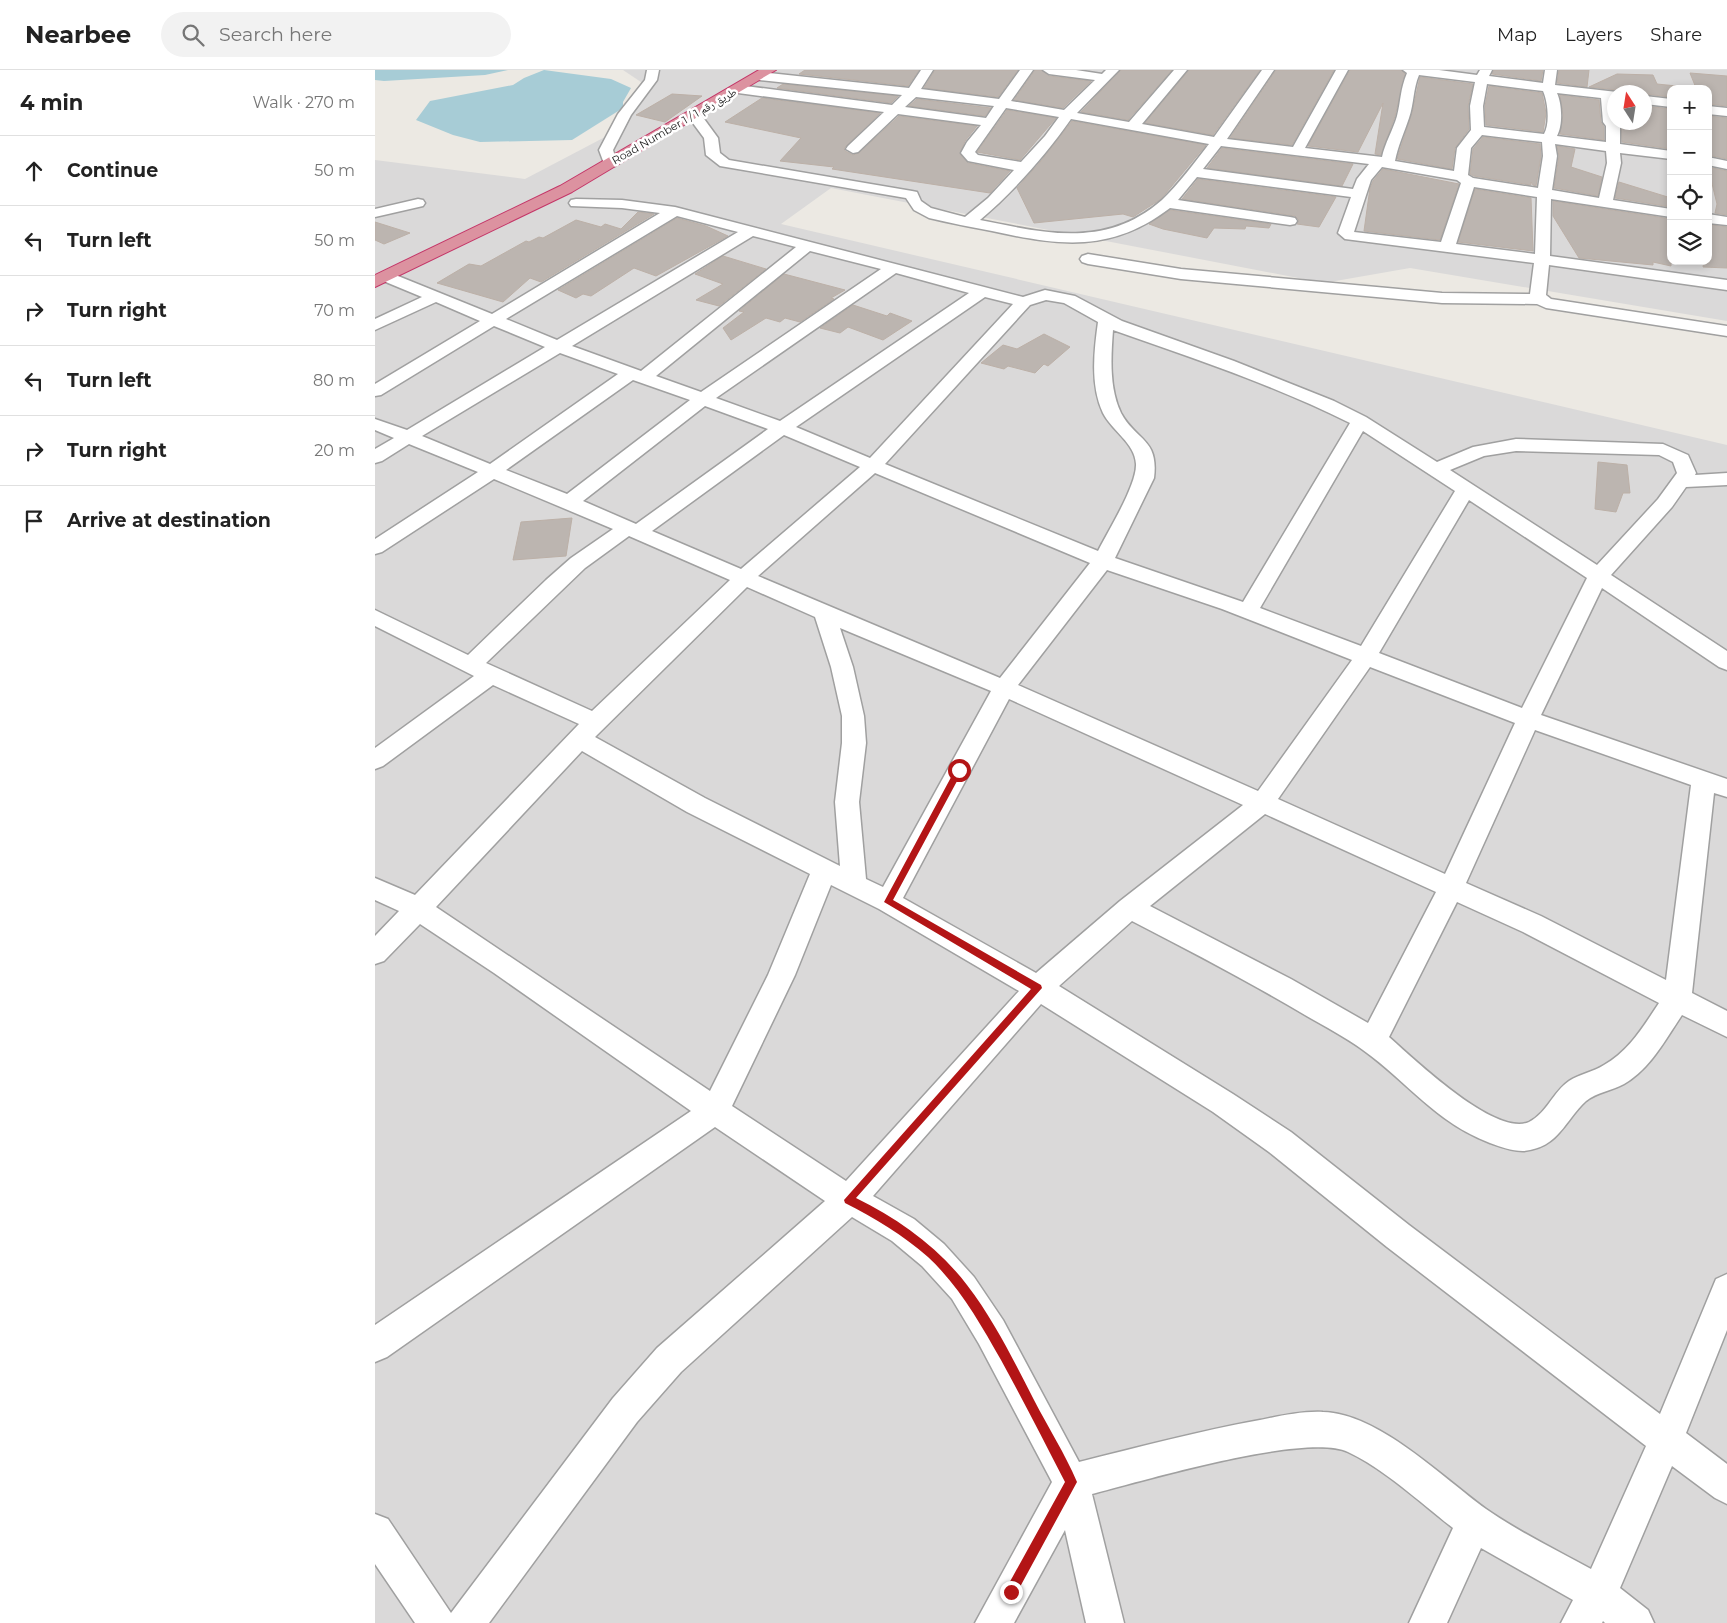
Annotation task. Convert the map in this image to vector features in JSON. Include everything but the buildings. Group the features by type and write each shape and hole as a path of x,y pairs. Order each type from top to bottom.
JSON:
{"highway":[{"name":"Road Number 1 / طريق رقم 1","path":"381,280 577,182 764,73"}],"street":[{"path":"611,163 606,150 625,114 651,80 653,70"},
{"path":"741,70 1001,103 1219,142 1383,162 1424,172 1544,194 1667,212"},
{"path":"853,149 912,93 927,70"},
{"path":"1023,168 968,154 970,147 1027,70"},
{"path":"1049,70 1109,74"},
{"path":"1132,127 1181,70"},
{"path":"694,115 711,138 713,155 725,163 912,195 912,201 920,210 969,222 1043,236 1079,239 1111,234 1135,223 1167,203 1219,142 1267,70"},
{"path":"1297,151 1342,70"},
{"path":"1409,70 1484,75 1549,89 1607,96"},
{"path":"1415,70 1407,88 1403,117 1392,143 1383,162 1364,179 1346,233 1349,236 1726,283"},
{"path":"1540,299 1538,296 1539,280 1543,269 1542,259 1545,233 1544,194 1550,156 1548,139 1554,129 1553,116 1555,104 1549,89 1549,74 1551,70"},
{"path":"969,222 993,201 1050,138 1067,115 1109,74"},
{"path":"1447,248 1465,179 1464,148 1478,130 1475,103 1484,75"},
{"path":"738,89 989,122"},
{"path":"1652,101 1667,102"},
{"path":"1712,106 1727,104"},
{"path":"1712,110 1727,112"},
{"path":"1478,130 1667,155"},
{"path":"1605,204 1614,163 1612,130"},
{"path":"1712,162 1727,165"},
{"path":"1193,172 1359,194"},
{"path":"375,213 418,203"},
{"path":"576,203 622,204 675,211 1024,302"},
{"path":"1167,203 1291,221"},
{"path":"375,391 675,211"},
{"path":"1712,219 1726,221"},
{"path":"375,457 752,230"},
{"path":"375,548 638,375 807,246"},
{"path":"1088,259 1181,274 1442,298 1540,299 1546,303 1727,331"},
{"path":"569,502 704,398 893,268"},
{"path":"381,280 433,297 560,347 782,428 1103,562 1248,612 1528,719 1716,784 1677,1000 1643,1050 1631,1062 1613,1075 1580,1089 1541,1132 1522,1138 1494,1133 1467,1119 1373,1041 1273,982 1129,908"},
{"path":"471,665 578,563 632,530 982,291"},
{"path":"375,953 587,731 744,578 872,466 1024,302 1045,295 1061,297 1079,303 1106,320 1228,365 1360,421 1437,469 1727,662"},
{"path":"375,325 433,297"},
{"path":"888,902 1004,688 1103,562 1144,478 1147,457 1144,450 1119,423 1112,412 1106,394 1102,356 1106,320"},
{"path":"1248,612 1360,421"},
{"path":"375,424 569,502 824,613 1004,688 1532,924 1727,1025"},
{"path":"1373,1041 1451,888 1528,719 1598,576 1665,503 1687,473 1681,459 1670,452 1650,449 1517,445 1480,450 1437,469"},
{"path":"1681,482 1727,479"},
{"path":"466,1623 625,1410 669,1360 849,1200 1038,988 1129,908 1262,803 1365,656 1465,488"},
{"path":"824,613 842,667 853,716 854,743 847,802 854,884"},
{"path":"375,617 491,675 587,731 696,804 888,902 1038,988 1223,1103 1280,1142 1398,1236 1727,1486"},
{"path":"375,760 491,675"},
{"path":"375,1345 715,1111 781,975 825,870"},
{"path":"375,888 419,909 849,1200 878,1214 903,1230 933,1255 963,1288 991,1332 1071,1482 1105,1623"},
{"path":"1590,1608 1666,1440 1727,1290"},
{"path":"994,1623 1071,1482 1238,1441 1289,1432 1324,1429 1352,1435 1382,1452 1474,1522 1507,1543 1590,1608 1635,1623"},
{"path":"1428,1623 1474,1522"},
{"path":"375,1532 437,1623"}],"shaded area":[{"path":"623,70 1727,70 1727,321 1410,268 1324,283 831,188 781,224 1727,445 1727,1623 375,1623 375,160 525,179 605,137 644,84"}],"water":[{"path":"375,70 508,70 485,75 384,81 375,80"},
{"path":"544,70 611,79 631,88 623,102 623,108 572,140 480,142 453,135 416,120 430,101 513,85 524,78"}],"route":[{"path":"959,770 888,902 1038,988 849,1200 878,1214 903,1230 933,1255 963,1288 1016,1376 1071,1482 1011,1592"}]}
